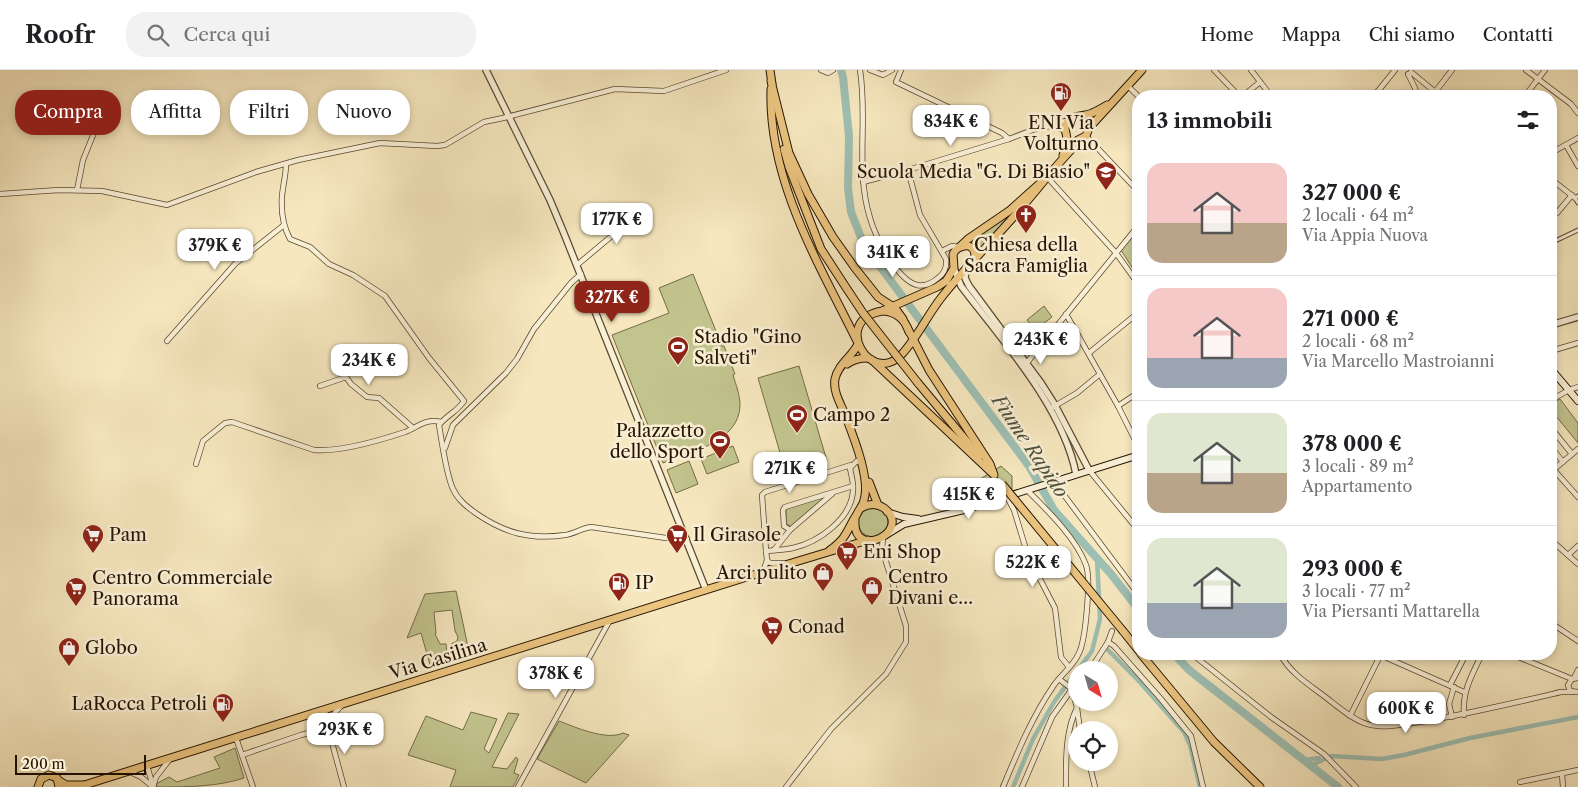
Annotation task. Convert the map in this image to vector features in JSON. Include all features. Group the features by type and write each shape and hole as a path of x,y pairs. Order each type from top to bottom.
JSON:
{"main road":[{"path":"770,70 778,124 788,167 821,249 863,313 918,383 1132,642"},
{"path":"868,486 865,461 838,387 841,372 845,365 852,360 860,358 879,362 893,361 905,351 929,314 955,282 1010,221 1078,140 1086,136 1089,128 1142,70"},
{"path":"771,81 789,153 808,194 833,237 855,268 878,297 894,305 915,336 918,351 985,456 994,475"},
{"path":"771,81 772,128 784,180 807,240 858,343 855,351 837,370 834,387 852,433 868,486 878,505 888,512 903,517 924,519"},
{"path":"1060,162 1068,146 1067,121 1074,116 1082,117 1092,113 1114,101"},
{"path":"1082,117 1087,121 1089,128"},
{"path":"1067,134 1078,140"},
{"path":"994,475 860,350 857,334 863,320 868,315 937,287 946,281 954,268 953,254 956,247 1009,211 1047,177"},
{"path":"956,247 971,246 976,255 974,260"},
{"path":"955,282 962,287"},
{"path":"882,310 897,314 902,319"},
{"path":"905,351 909,342 908,327"},
{"path":"1557,376 1578,401"},
{"path":"884,536 904,524 964,510 1132,457"},
{"name":"Via Casilina","path":"828,552 842,542 848,533 861,508 868,486"},
{"path":"861,508 866,505 878,505"},
{"path":"884,536 891,522 888,512"},
{"path":"855,517 855,529 863,538 871,541"},
{"name":"Via Casilina","path":"38,787 40,778 46,775 52,775 59,784 82,786 130,772 322,710 884,536"},
{"path":"1146,660 1214,742 1260,787"}],"street":[{"path":"486,70 506,117 550,200 706,590"},
{"path":"0,194 77,190 102,191 167,205 256,172 286,164 380,143 445,145 484,122 615,89 664,91 726,70"},
{"path":"821,70 828,73 834,70"},
{"path":"860,70 864,91 863,182 869,217 877,237 900,271 910,282 924,285 940,277 947,265 942,251 920,215 908,170"},
{"path":"870,70 882,75 892,70"},
{"path":"901,70 896,82 1002,134 1008,139"},
{"path":"1214,70 1233,90"},
{"path":"1251,70 1267,90"},
{"path":"1379,90 1396,70"},
{"path":"1437,90 1452,70"},
{"path":"1526,70 1553,90"},
{"path":"1530,90 1545,70"},
{"path":"1402,71 1410,72 1432,90"},
{"path":"1410,72 1416,90"},
{"path":"1250,90 1260,82"},
{"path":"1128,86 1132,90"},
{"path":"1557,93 1571,104 1578,113"},
{"path":"863,182 1008,139 1051,123 1067,121"},
{"path":"1044,127 1052,126 1067,134"},
{"path":"77,190 83,160 93,135"},
{"path":"1086,136 1132,185"},
{"path":"1557,150 1578,138"},
{"path":"1566,145 1577,164"},
{"path":"286,164 282,194 284,225 290,238 310,247 329,264 353,275 385,296 429,358 464,400 460,409 446,416 439,425 452,487 458,499 472,511 501,529 530,535 567,535 582,528 590,527 686,539"},
{"path":"1047,177 1116,253 1132,275"},
{"path":"1557,184 1576,198 1557,211"},
{"path":"577,265 626,224 622,215"},
{"path":"167,341 235,264 284,225"},
{"path":"1557,240 1578,230"},
{"path":"1025,365 1132,234"},
{"path":"942,251 956,247"},
{"path":"954,268 955,282"},
{"path":"966,270 965,278 969,286 1025,365 1049,408 1065,438 1076,474"},
{"path":"444,453 453,425 512,366 534,329 581,274"},
{"path":"962,287 1056,405 1089,470 1132,522"},
{"path":"1066,314 1132,434"},
{"path":"1557,323 1578,317"},
{"path":"1089,353 1132,318"},
{"path":"1557,349 1578,343"},
{"path":"1049,408 1077,393 1100,374"},
{"path":"320,386 346,377 351,384 367,397 379,398 413,428"},
{"path":"1557,397 1578,387"},
{"path":"1118,406 1132,397"},
{"path":"196,464 203,441 224,423 232,422 314,450 322,451 361,444 413,428 430,420 441,422"},
{"path":"1557,435 1572,454"},
{"path":"1557,467 1578,449"},
{"path":"1557,454 1563,462"},
{"path":"763,572 767,560 762,495 765,492 857,461 861,462"},
{"path":"766,551 794,548 804,544 829,530 838,521 852,498 853,486 850,468 852,464"},
{"path":"1557,476 1578,497"},
{"path":"1053,482 1132,586"},
{"path":"790,530 784,526 783,509 853,486"},
{"path":"1030,489 1072,540 1087,566 1088,606 1085,632 1079,655 1074,661"},
{"path":"774,550 790,530 834,492"},
{"path":"1007,497 1014,510 1028,556 1055,608 1062,657 1068,666"},
{"path":"786,787 831,729 886,674 906,642 906,626 882,549 884,536"},
{"path":"871,541 882,549"},
{"path":"1557,545 1578,564"},
{"path":"1568,555 1578,546"},
{"path":"767,560 774,564 795,562"},
{"path":"518,787 610,620"},
{"path":"1557,627 1578,641"},
{"path":"1096,661 1108,642 1112,631"},
{"path":"1108,642 1114,646 1155,692 1190,736 1203,787"},
{"path":"1200,660 1271,717 1324,754 1356,787"},
{"path":"1284,660 1301,679 1350,716 1363,723 1376,726 1390,726 1464,715 1572,690"},
{"path":"1350,716 1377,660"},
{"path":"1394,660 1464,692"},
{"path":"1452,717 1449,704 1452,686 1463,660"},
{"path":"1464,715 1464,692 1479,660"},
{"path":"1527,660 1575,678"},
{"path":"1003,787 1025,734 1068,668"},
{"path":"1572,690 1578,670"},
{"path":"1562,673 1578,699"},
{"path":"1059,680 1068,685"},
{"path":"1022,787 1052,717 1068,696"},
{"path":"328,728 336,712 344,704"},
{"path":"322,722 320,717 322,710 328,715 330,722"},
{"path":"1066,787 1068,742 1072,717 1075,711"},
{"path":"306,716 322,722 328,728 344,787"},
{"path":"242,755 328,728"},
{"path":"236,738 253,787"},
{"path":"153,787 156,776 170,759"},
{"path":"147,766 153,787"},
{"path":"1520,782 1578,770"},
{"path":"1092,771 1096,787"},
{"path":"130,772 142,776 153,787"},
{"path":"1562,774 1563,787"}],"green space":[{"path":"1004,218 1006,221 978,252 974,245 968,241"},
{"path":"1132,238 1132,267 1121,250"},
{"name":"Stadio \"Gino Salveti\"","path":"693,274 735,374 733,375 739,394 740,405 738,417 732,428 723,436 700,449 663,463 612,335 669,313 659,288"},
{"path":"1044,306 1052,317 1035,330 1027,320"},
{"name":"Campo 2","path":"799,366 827,461 786,473 758,378"},
{"path":"1560,399 1578,423 1578,443 1557,417 1557,401"},
{"name":"Palazzetto dello Sport","path":"733,446 739,462 707,474 701,459"},
{"path":"689,461 698,484 676,493 667,470"},
{"path":"1001,466 1012,476 1012,491 973,503 961,491"},
{"path":"820,497 823,500 792,527 786,524 786,509"},
{"path":"873,507 884,511 888,522 884,533 873,537 862,533 858,522 862,511"},
{"path":"456,591 470,656 454,662 451,644 457,641 458,637 455,631 452,610 434,612 435,634 440,644 446,644 448,663 431,668 421,633 407,638 425,594"},
{"path":"471,712 497,719 484,749 489,753 508,713 519,714 492,767 507,769 516,757 518,759 514,773 519,775 513,787 450,787 456,770 408,755 426,716 463,730"},
{"path":"559,721 599,734 616,735 623,733 629,735 586,783 537,759"},
{"path":"235,748 244,778 212,785 157,787 156,784 169,777 177,782 220,768 214,757"}],"waterway":[{"name":"Fiume Rapido","path":"841,70 849,136 848,188 851,212 864,245 1029,466 1054,510 1111,574 1132,601"},
{"path":"1085,661 1092,651 1100,619 1097,558"},
{"path":"1107,649 1138,680 1184,732 1190,745 1200,787"},
{"name":"Fiume Rapido","path":"1180,660 1189,670 1338,787"},
{"path":"1013,787 1033,739 1054,702 1068,683"},
{"path":"1312,765 1331,756 1382,759 1470,738 1578,717"},
{"path":"1305,760 1319,758"}],"place":[{"name":"ENI Via Volturno","path":"1061,112"},
{"name":"Scuola Media \"G. Di Biasio\"","path":"1106,191"},
{"name":"Chiesa della Sacra Famiglia","path":"1026,234"},
{"name":"Stadio \"Gino Salveti\"","path":"678,366"},
{"name":"Campo 2","path":"797,434"},
{"name":"Palazzetto dello Sport","path":"720,460"},
{"name":"Pam","path":"93,554"},
{"name":"Il Girasole","path":"677,554"},
{"name":"Eni Shop","path":"847,571"},
{"name":"Arci pulito","path":"823,592"},
{"name":"IP","path":"619,602"},
{"name":"Centro Divani e…","path":"872,606"},
{"name":"Centro Commerciale Panorama","path":"76,607"},
{"name":"Conad","path":"772,646"},
{"name":"Globo","path":"69,667"},
{"name":"LaRocca Petroli","path":"223,723"}]}
